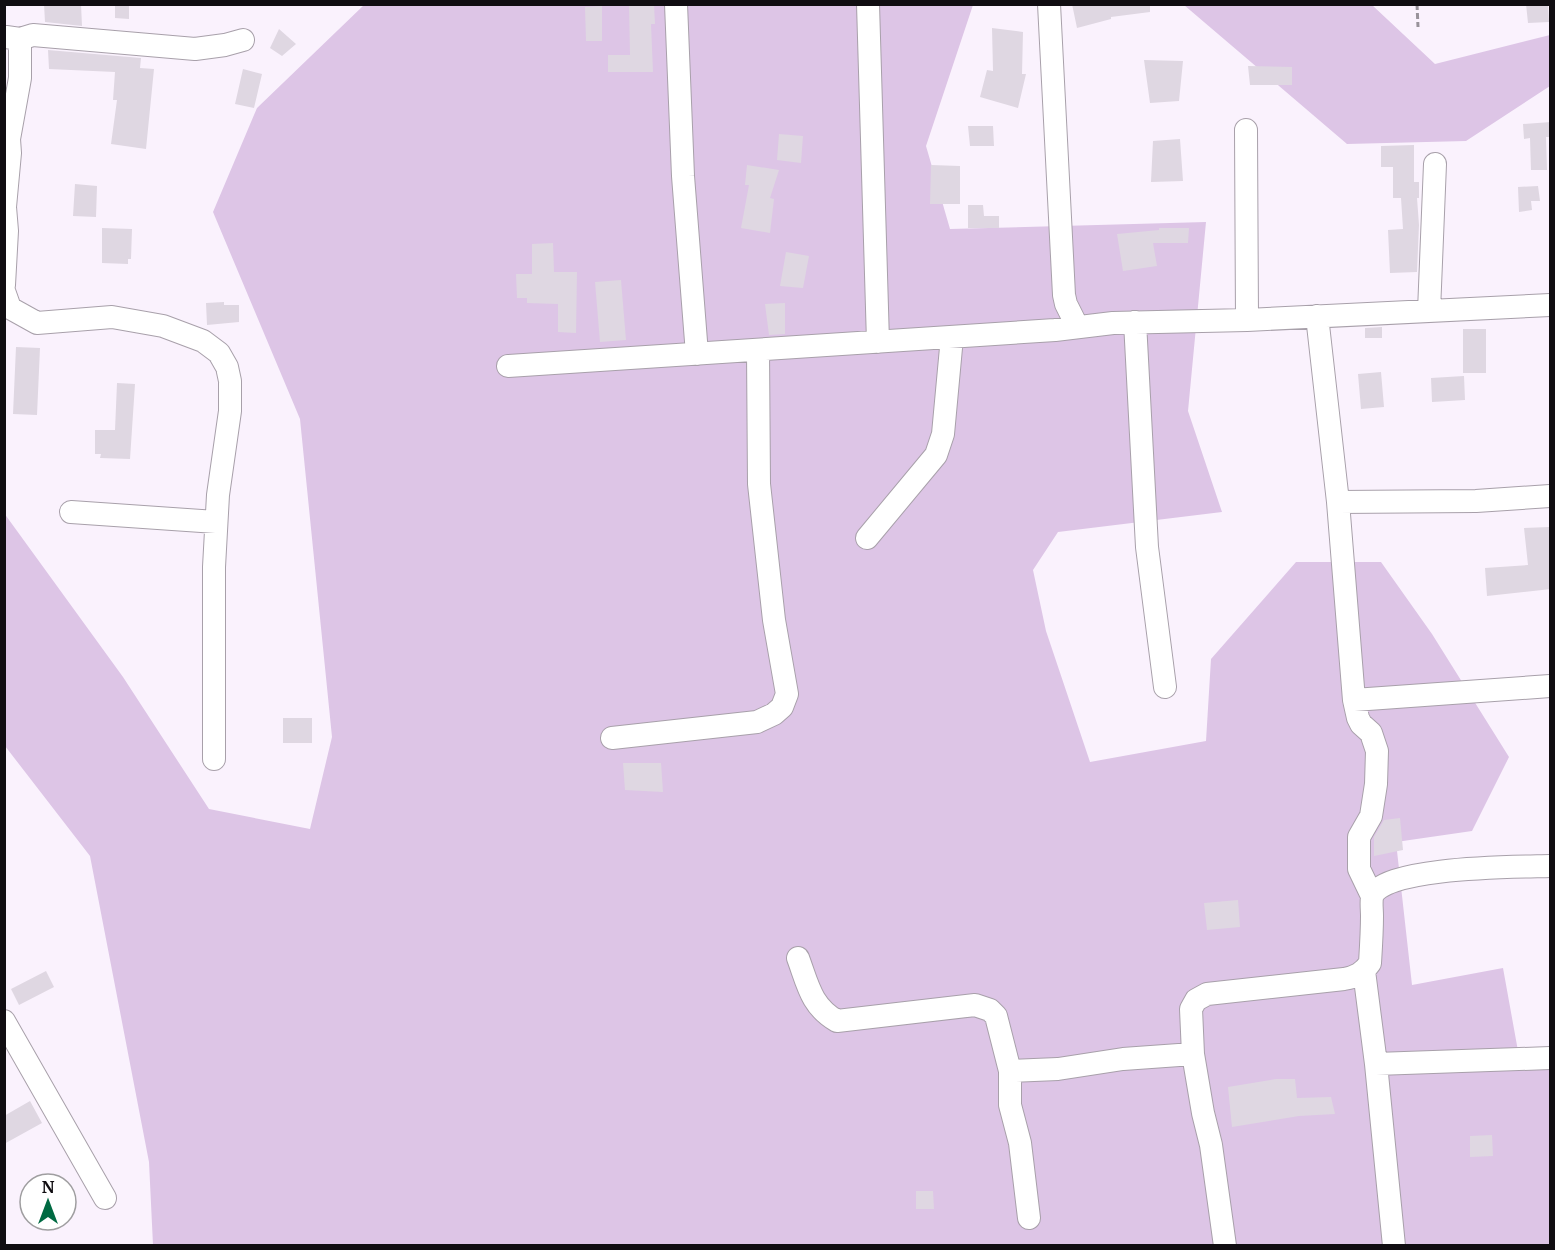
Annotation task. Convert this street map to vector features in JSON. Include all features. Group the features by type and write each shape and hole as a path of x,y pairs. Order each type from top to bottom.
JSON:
{"street":[{"path":"676,4 682,176 697,354"},
{"path":"868,4 878,342"},
{"path":"1049,4 1064,295 1077,326"},
{"path":"4,285 9,139 20,78 12,38 33,35 195,49 243,40"},
{"path":"1246,130 1247,320"},
{"path":"1429,311 1435,164"},
{"path":"6,303 24,318 37,323 112,317 163,326 203,341 219,353 226,367 230,381 230,411 216,522 214,759"},
{"path":"508,366 758,351 1055,330 1135,322 1247,320 1551,305"},
{"path":"1225,1245 1211,1145 1193,1054 1191,1009 1196,1000 1207,994 1344,979 1365,971 1370,963 1372,897 1359,868 1359,837 1371,816 1376,784 1377,751 1371,733 1358,718 1354,700 1338,502 1317,316"},
{"path":"1135,322 1147,547 1165,687"},
{"path":"867,538 936,455 943,434 952,337"},
{"path":"612,738 757,722 774,714 782,707 787,694 774,620 759,484 758,351"},
{"path":"1338,502 1476,501 1551,496"},
{"path":"71,512 216,522"},
{"path":"1354,700 1551,686"},
{"path":"1372,897 1380,886 1415,874 1551,866"},
{"path":"798,958 815,1002 825,1014 837,1021 975,1005 990,1010 996,1016 1010,1071 1010,1105 1020,1143 1029,1218"},
{"path":"1365,971 1394,1245"},
{"path":"4,1021 105,1198"},
{"path":"1010,1071 1058,1069 1123,1059 1193,1054"},
{"path":"1376,1064 1551,1058"}],"path":[{"path":"1417,4 1418,27"}],"shaded area":[{"path":"364,5 973,5 926,146 950,229 1206,222 1188,411 1222,512 1058,532 1033,570 1046,631 1090,762 1206,741 1211,659 1296,562 1381,562 1432,634 1509,757 1472,831 1396,842 1412,985 1503,968 1518,1051 1550,1050 1550,1245 153,1245 149,1162 90,856 5,746 4,513 123,677 209,809 310,829 332,737 300,419 213,212 257,108"},
{"path":"1184,5 1372,5 1435,64 1550,35 1550,86 1466,141 1347,144"}],"building":[{"path":"44,4 81,4 82,26 45,22"},
{"path":"115,4 129,4 129,19 115,18"},
{"path":"629,4 654,4 655,24 651,24 653,72 608,72 608,55 630,55"},
{"path":"1072,4 1150,4 1150,12 1111,17 1111,19 1077,28"},
{"path":"1526,4 1548,4 1549,22 1528,23"},
{"path":"602,6 602,41 586,41 585,7"},
{"path":"992,28 1023,32 1022,74 1026,74 1018,108 980,97 987,70 993,71"},
{"path":"279,29 296,44 282,56 270,48"},
{"path":"48,50 141,58 140,68 154,69 146,149 111,144 117,100 113,100 115,72 49,69"},
{"path":"1144,60 1183,61 1179,101 1150,103"},
{"path":"1248,66 1292,67 1292,85 1250,85"},
{"path":"243,69 262,74 254,108 235,104"},
{"path":"1551,122 1551,137 1546,137 1547,170 1531,170 1530,138 1524,139 1523,124"},
{"path":"968,126 993,126 994,146 970,146"},
{"path":"779,134 803,136 801,163 777,160"},
{"path":"1180,139 1183,181 1151,182 1153,141"},
{"path":"1414,145 1414,182 1419,182 1417,272 1390,273 1388,230 1403,229 1401,198 1393,198 1393,167 1381,167 1381,146"},
{"path":"747,165 779,170 770,198 774,199 770,233 741,228 749,185 745,185"},
{"path":"931,165 960,166 960,204 930,204"},
{"path":"75,184 97,186 96,217 73,216"},
{"path":"1538,186 1540,201 1531,201 1532,210 1519,212 1518,187"},
{"path":"968,205 983,205 984,216 999,216 999,228 968,228"},
{"path":"102,228 132,229 131,259 128,259 128,264 102,263"},
{"path":"1159,228 1189,228 1188,243 1153,243 1157,266 1123,271 1117,234 1159,230"},
{"path":"553,243 554,272 577,272 576,333 558,332 558,304 527,303 527,298 517,298 516,274 532,274 532,244"},
{"path":"786,252 809,256 803,288 780,286"},
{"path":"621,280 626,340 600,342 595,282"},
{"path":"224,302 224,305 239,305 239,322 207,325 206,303"},
{"path":"785,303 785,334 769,335 765,304"},
{"path":"1382,327 1382,338 1365,338 1365,328"},
{"path":"1463,329 1486,329 1486,373 1463,373"},
{"path":"16,347 40,348 37,415 13,414"},
{"path":"1381,372 1384,407 1361,409 1358,374"},
{"path":"1464,376 1465,400 1432,402 1431,378"},
{"path":"117,383 135,384 130,459 100,458 101,454 95,454 95,430 115,430"},
{"path":"1549,527 1551,589 1487,596 1485,568 1528,565 1524,528"},
{"path":"283,718 312,718 312,743 283,743"},
{"path":"623,763 661,763 663,792 625,790"},
{"path":"1400,818 1403,850 1374,856 1374,837 1384,820"},
{"path":"1238,900 1240,927 1207,930 1204,903"},
{"path":"46,971 54,987 19,1005 11,989"},
{"path":"1276,1079 1295,1079 1297,1098 1331,1097 1335,1114 1299,1116 1232,1127 1228,1087"},
{"path":"30,1101 42,1123 4,1144 4,1116"},
{"path":"1492,1135 1493,1156 1470,1157 1470,1136"},
{"path":"916,1191 933,1191 934,1209 916,1209"}]}
